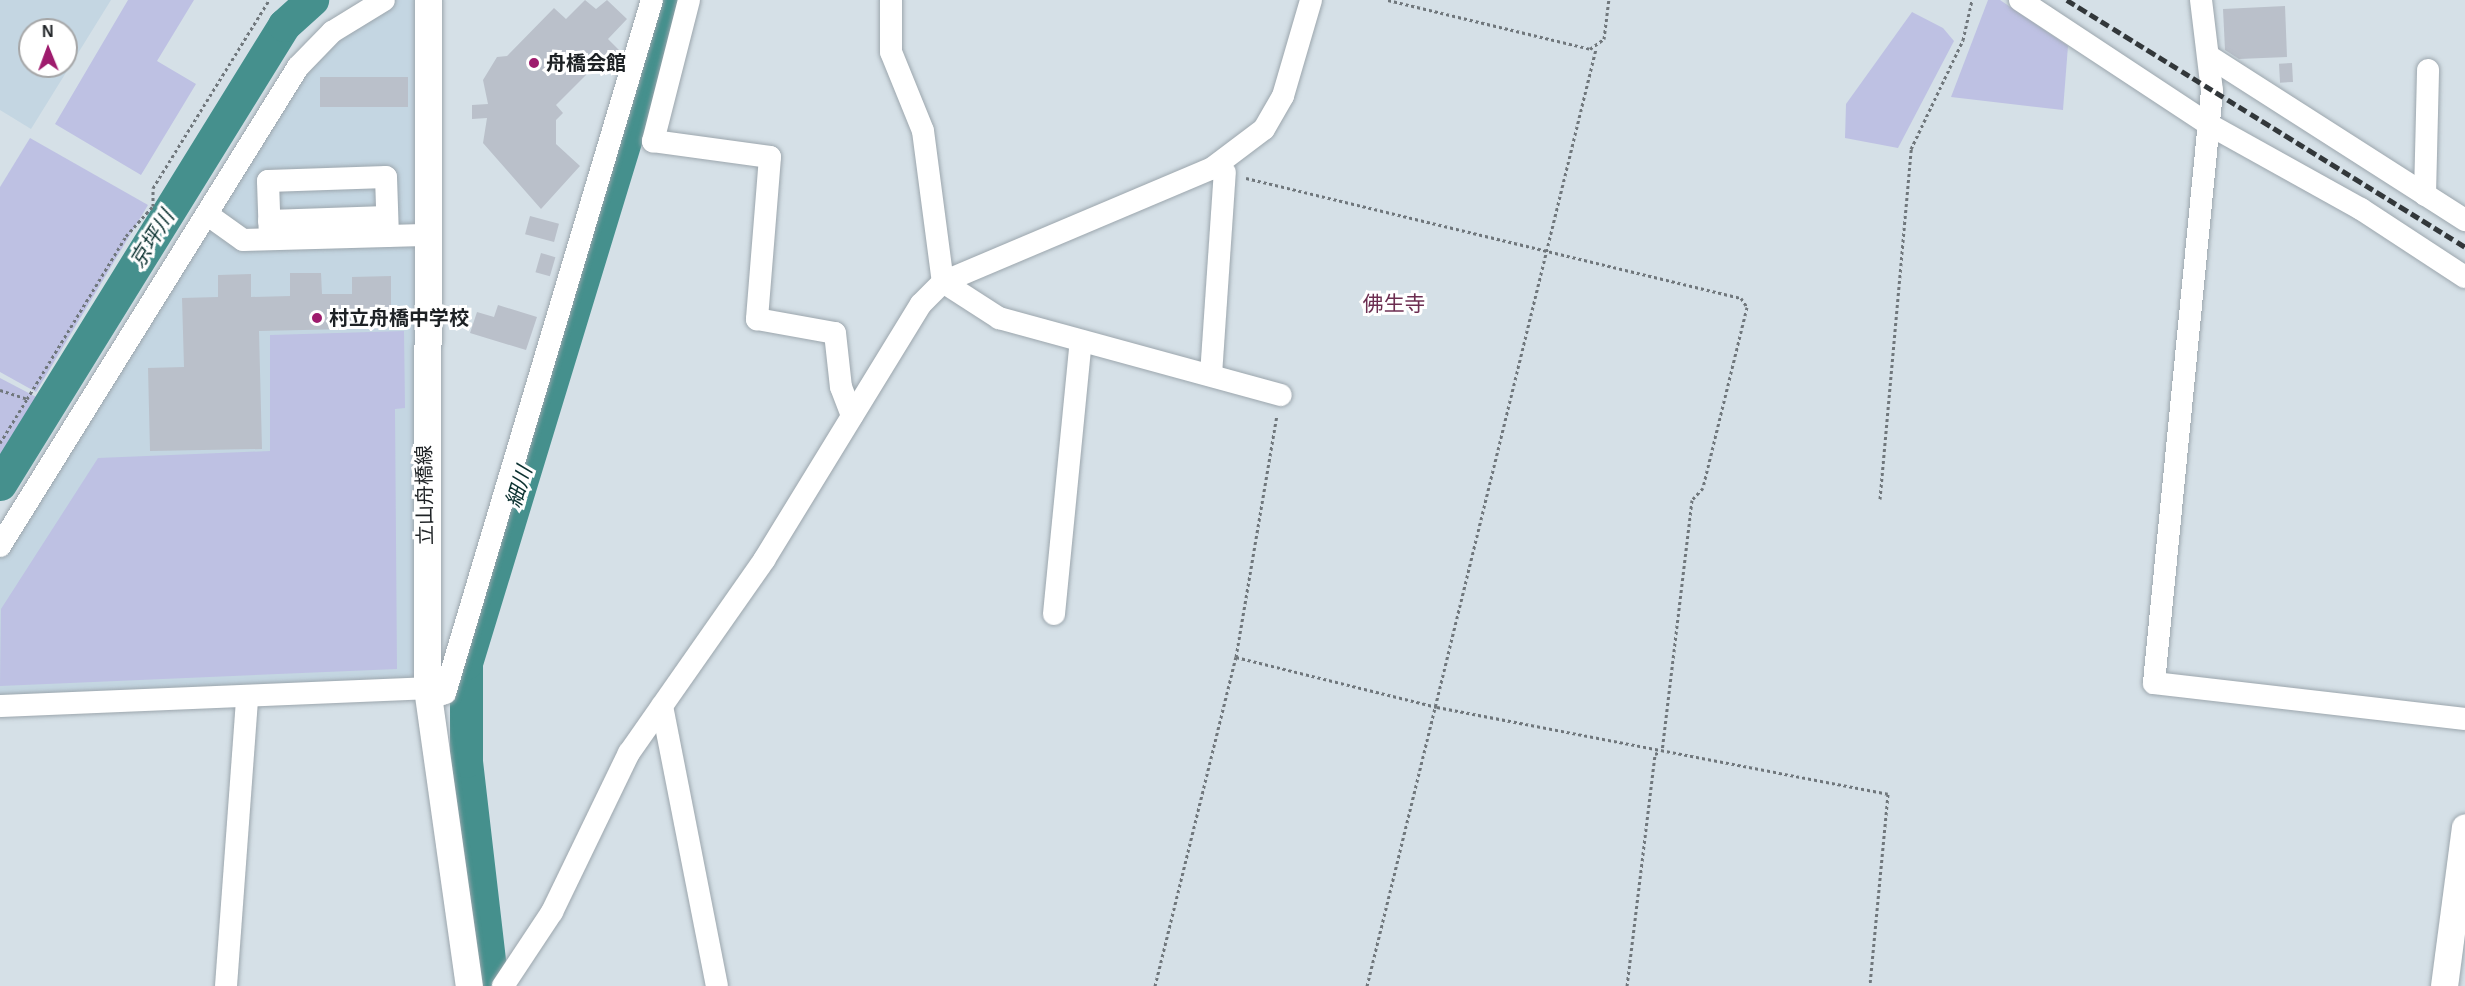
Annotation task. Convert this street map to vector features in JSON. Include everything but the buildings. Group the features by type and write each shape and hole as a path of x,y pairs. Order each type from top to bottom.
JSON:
{"main road":[{"name":"立山舟橋線","path":"428,0 424,235 428,693 470,986"},
{"path":"2444,986 2465,827"}],"street":[{"path":"0,546 298,67 332,32 384,0"},
{"path":"0,706 445,693 652,0"},
{"path":"689,0 653,141 770,156 757,319 835,333 841,387 852,416"},
{"path":"891,0 891,52 923,131 937,265 943,282 999,318 1281,395"},
{"path":"506,982 552,912 629,753 764,560 921,304 943,282 1211,169 1264,129 1283,96 1311,0"},
{"path":"2020,0 2208,124 2361,209 2465,277"},
{"path":"2201,0 2210,57 2208,124 2154,683 2465,719"},
{"path":"2210,57 2465,220"},
{"path":"2425,195 2428,70"},
{"path":"1211,375 1225,172"},
{"path":"270,230 268,181 386,177 388,227"},
{"path":"208,215 243,240 270,230 388,227 424,235"},
{"path":"1054,614 1080,340"},
{"path":"226,986 247,699"},
{"path":"662,706 717,986"}],"path":[{"path":"0,443 126,236 153,206 153,188 268,0"},
{"path":"1388,0 1596,49"},
{"path":"1367,986 1548,253 1596,49 1604,39 1609,0"},
{"path":"1880,499 1911,149 1963,40 1972,0"},
{"path":"1225,172 1548,253 1740,298 1747,307 1703,488 1692,500 1662,751"},
{"path":"0,390 27,399"},
{"path":"1155,986 1236,657 1281,395"},
{"path":"1236,657 1437,706 1888,794 1870,986"},
{"path":"1627,986 1655,754 1662,751"}],"shaded area":[{"path":"0,0 111,0 78,53 78,18 18,18 18,78 63,78 31,129 0,110"},
{"path":"128,0 194,0 157,61 196,84 141,175 55,124"},
{"path":"384,0 428,0 427,688 0,706 0,546 298,67"},
{"path":"1988,0 2000,0 2068,46 2063,110 1951,97"},
{"path":"1912,12 1943,28 1954,41 1898,148 1845,138 1846,104"},
{"path":"30,138 148,205 36,392 0,372 0,187"},
{"path":"404,331 405,408 395,409 397,669 0,686 1,609 98,458 270,451 270,335"},
{"path":"0,378 42,400 0,463"}],"waterway":[{"name":"京坪川","path":"0,484 284,25 312,0"},
{"name":"細川","path":"492,986 466,761 466,663 668,0"}],"railway":[{"path":"2067,0 2465,247"}],"place":[{"name":"舟橋会館","path":"534,63"},
{"name":"村立舟橋中学校","path":"317,318"}],"district":[{"name":"佛生寺","path":"1394,304"}]}
